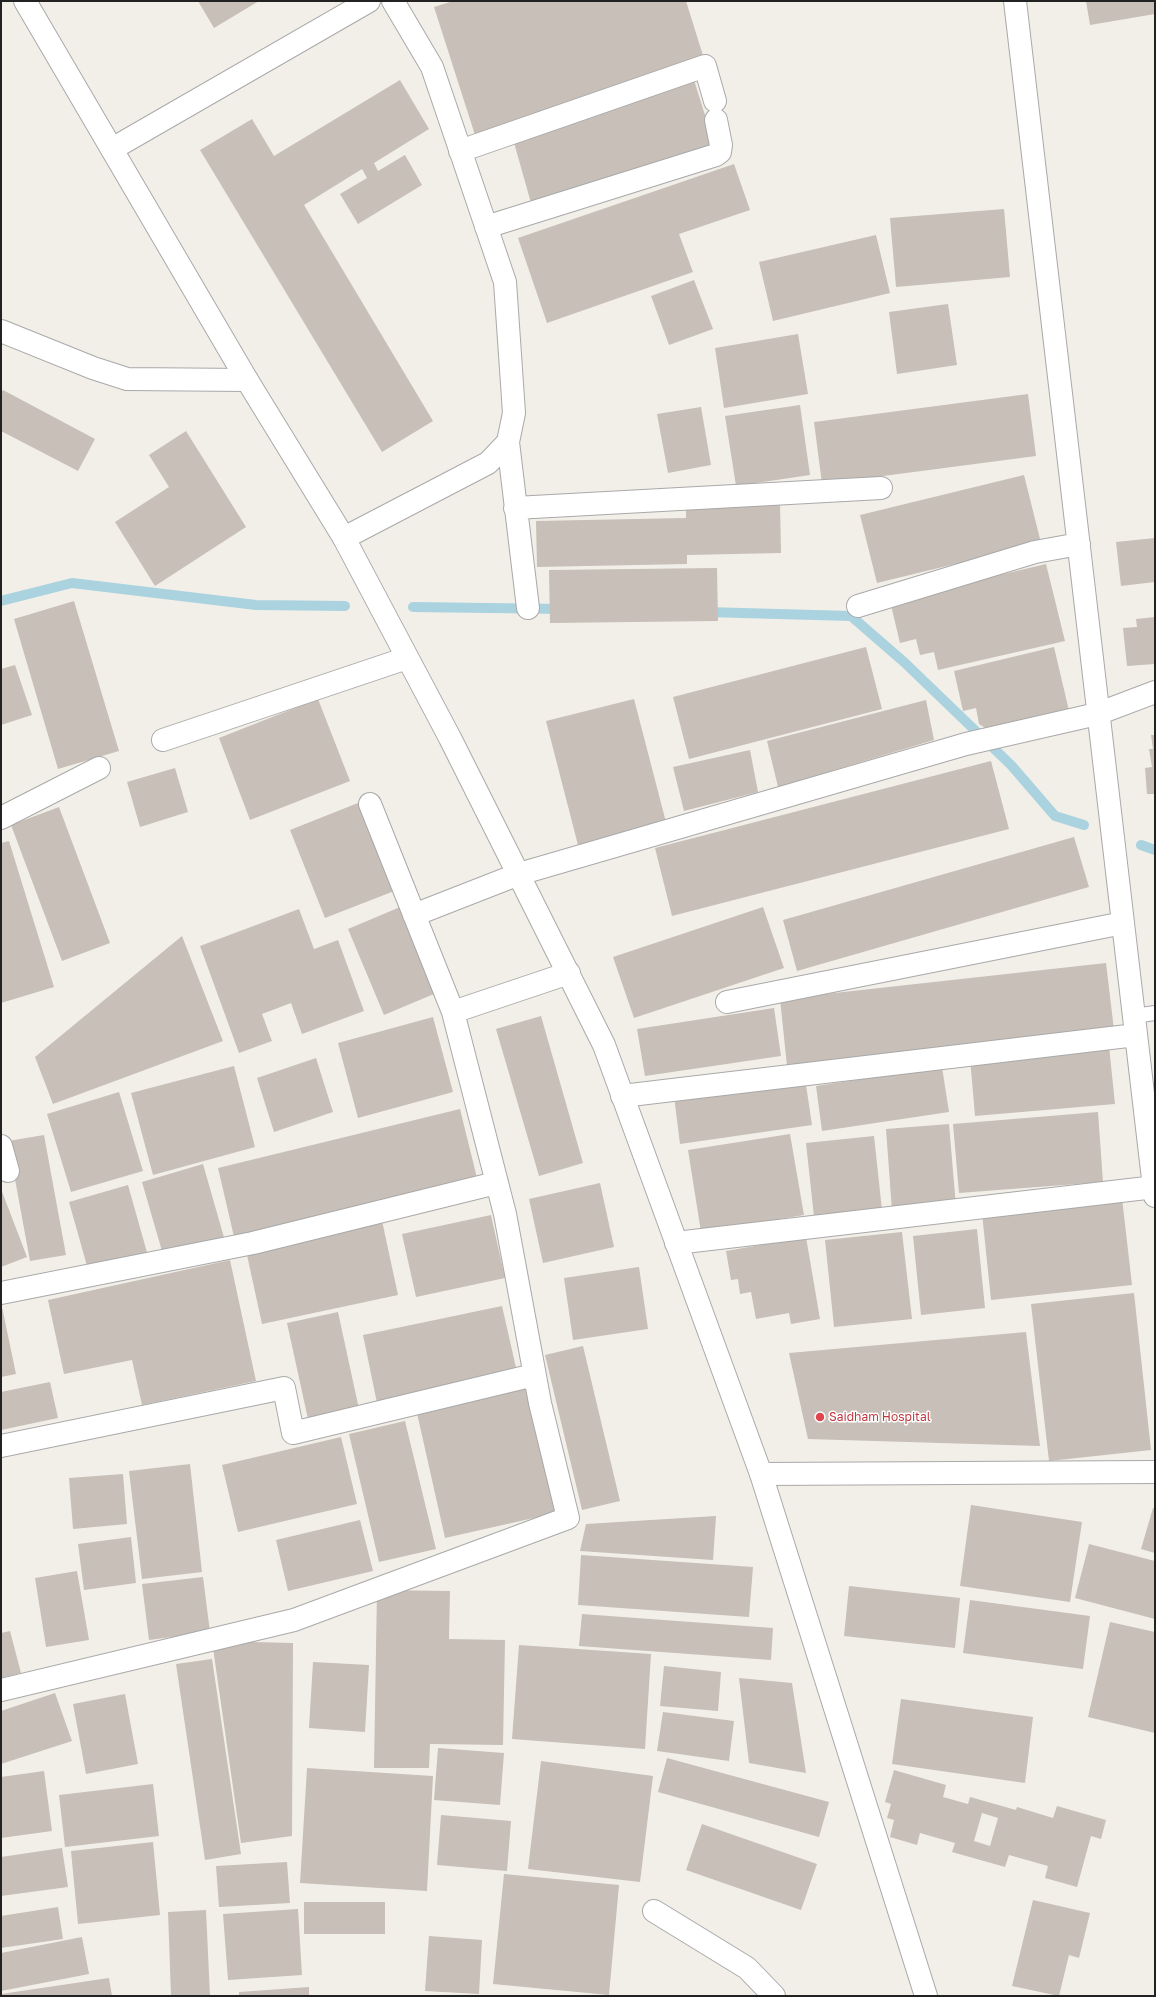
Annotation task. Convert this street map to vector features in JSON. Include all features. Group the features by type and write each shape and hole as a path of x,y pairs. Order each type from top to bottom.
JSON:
{"street":[{"path":"25,1 247,380 344,538 519,874 604,1045 761,1474 926,1996"},
{"path":"112,149 369,1"},
{"path":"393,1 432,67 505,282 514,413 508,442 528,608"},
{"path":"676,1243 1155,1190 1142,1021 1123,923 1098,714 1080,544 1015,1"},
{"path":"460,151 705,66 721,145 720,152 716,155 486,227"},
{"path":"1,331 93,368 127,379 247,380"},
{"path":"344,538 488,463 508,442"},
{"path":"515,508 881,488"},
{"path":"858,606 1035,552 1080,544"},
{"path":"163,740 407,658"},
{"path":"414,915 519,874 966,744 1098,714 1155,692"},
{"path":"1,818 99,768"},
{"path":"1,1690 294,1620 568,1518 534,1375 505,1214 453,1012 370,804"},
{"path":"727,1002 1123,923"},
{"path":"453,1012 569,973"},
{"path":"622,1096 1142,1021"},
{"path":"1,1146 8,1170"},
{"path":"1,1293 253,1242 496,1183"},
{"path":"1,1446 284,1388 293,1433 534,1375"},
{"path":"761,1474 1155,1472"},
{"path":"654,1911 747,1968 774,1996"}],"building":[{"path":"198,1 259,1 214,28"},
{"path":"453,1 686,1 705,62 475,135 434,7"},
{"path":"1086,1 1155,1 1155,14 1090,25"},
{"path":"400,80 429,129 374,163 378,171 405,155 422,185 358,224 340,194 367,178 362,169 304,205 433,421 382,452 200,150 252,119 274,156"},
{"path":"694,80 714,144 531,203 513,139"},
{"path":"734,164 750,210 679,234 693,272 547,323 518,238"},
{"path":"1004,209 1010,277 896,287 890,218"},
{"path":"876,235 890,293 773,321 759,262"},
{"path":"694,280 713,329 669,345 651,296"},
{"path":"948,304 957,365 897,374 889,312"},
{"path":"798,334 808,394 724,408 715,348"},
{"path":"3,390 95,439 78,471 1,431 1,393"},
{"path":"1028,394 1036,456 822,484 814,422"},
{"path":"800,405 810,475 736,486 725,416"},
{"path":"701,407 711,465 668,473 657,414"},
{"path":"186,431 246,527 155,586 115,522 169,487 149,455"},
{"path":"1024,475 1041,543 877,583 860,515"},
{"path":"780,502 781,553 687,555 687,564 537,567 536,521 686,518 686,504"},
{"path":"1155,538 1155,582 1121,586 1116,542"},
{"path":"1046,564 1065,641 938,670 934,652 920,655 916,639 900,643 890,601"},
{"path":"717,568 718,621 550,623 549,570"},
{"path":"74,601 119,751 58,769 14,619"},
{"path":"1155,617 1155,664 1127,666 1123,628 1137,627 1136,619"},
{"path":"866,647 882,709 689,759 673,697"},
{"path":"1054,647 1070,715 993,733 979,724 976,708 963,711 954,671"},
{"path":"15,665 32,715 1,725 1,669"},
{"path":"318,699 350,781 250,820 219,738"},
{"path":"634,699 667,826 579,849 546,721"},
{"path":"926,700 934,740 778,787 767,741"},
{"path":"1151,735 1155,735 1154,798 1154,794 1147,794 1145,768 1152,767 1149,749 1153,749"},
{"path":"750,750 758,792 684,811 673,767"},
{"path":"991,761 1009,829 672,916 655,848"},
{"path":"175,768 188,812 140,827 127,782"},
{"path":"368,799 402,888 325,918 290,830"},
{"path":"59,807 110,943 62,961 11,825"},
{"path":"1074,837 1089,887 797,971 783,920"},
{"path":"9,841 54,987 1,1003 1,843"},
{"path":"405,905 441,991 384,1015 348,929"},
{"path":"763,907 784,968 634,1018 613,957"},
{"path":"299,909 314,949 338,940 364,1011 302,1034 291,1003 262,1014 272,1041 239,1053 200,946"},
{"path":"182,936 223,1041 53,1104 35,1057"},
{"path":"1106,963 1114,1030 787,1066 780,999"},
{"path":"774,1008 781,1056 645,1076 637,1029"},
{"path":"541,1016 583,1163 539,1176 496,1029"},
{"path":"433,1017 453,1092 358,1118 338,1043"},
{"path":"1109,1046 1115,1104 975,1116 970,1058"},
{"path":"316,1058 333,1112 274,1132 257,1078"},
{"path":"234,1066 255,1147 153,1175 131,1093"},
{"path":"942,1067 949,1112 822,1131 816,1086"},
{"path":"805,1078 812,1125 680,1144 674,1096"},
{"path":"119,1092 143,1171 71,1192 47,1114"},
{"path":"460,1109 478,1182 235,1241 218,1168"},
{"path":"1098,1112 1103,1182 959,1193 953,1124"},
{"path":"949,1124 956,1206 892,1211 886,1129"},
{"path":"790,1134 804,1215 701,1232 688,1150"},
{"path":"44,1135 66,1255 30,1261 8,1141"},
{"path":"874,1136 882,1210 814,1217 806,1143"},
{"path":"203,1164 225,1241 164,1258 142,1182"},
{"path":"600,1183 614,1247 543,1263 529,1199"},
{"path":"128,1185 148,1256 89,1273 69,1202"},
{"path":"1,1189 27,1257 1,1267"},
{"path":"1122,1198 1132,1285 991,1300 982,1213"},
{"path":"491,1215 505,1278 416,1297 402,1234"},
{"path":"381,1216 398,1295 262,1324 245,1246"},
{"path":"977,1229 985,1308 921,1315 913,1236"},
{"path":"902,1232 912,1319 834,1327 825,1240"},
{"path":"806,1237 820,1319 791,1324 789,1313 756,1319 751,1292 740,1294 738,1279 731,1280 726,1251"},
{"path":"230,1260 256,1381 142,1405 132,1360 64,1374 48,1300"},
{"path":"639,1267 648,1329 573,1340 564,1278"},
{"path":"1134,1293 1151,1450 1049,1461 1031,1304"},
{"path":"502,1306 517,1372 377,1403 363,1335"},
{"path":"2,1307 16,1374 1,1377 1,1308"},
{"path":"338,1312 359,1409 308,1419 287,1323"},
{"path":"1026,1332 1040,1446 808,1439 789,1353"},
{"path":"583,1346 620,1501 582,1510 545,1355"},
{"path":"50,1382 58,1418 1,1430 1,1392"},
{"path":"527,1387 556,1513 445,1538 417,1413"},
{"path":"405,1421 436,1549 379,1562 349,1434"},
{"path":"341,1437 357,1504 238,1532 222,1465"},
{"path":"190,1464 202,1572 142,1579 129,1471"},
{"path":"123,1474 127,1524 73,1529 69,1478"},
{"path":"971,1505 1082,1522 1070,1602 960,1586"},
{"path":"1153,1508 1155,1508 1155,1553 1141,1549"},
{"path":"716,1516 713,1560 580,1551 586,1524"},
{"path":"360,1520 373,1571 288,1591 276,1540"},
{"path":"131,1537 136,1583 84,1590 78,1544"},
{"path":"1089,1544 1155,1561 1155,1619 1075,1598"},
{"path":"581,1555 753,1567 749,1617 578,1605"},
{"path":"77,1571 89,1640 46,1647 35,1578"},
{"path":"203,1577 210,1632 149,1640 142,1584"},
{"path":"849,1586 960,1598 955,1648 844,1636"},
{"path":"377,1590 450,1591 449,1639 505,1640 503,1745 430,1744 429,1768 374,1768"},
{"path":"970,1600 1090,1616 1083,1669 963,1653"},
{"path":"582,1614 773,1628 771,1660 579,1646"},
{"path":"1110,1622 1155,1632 1155,1733 1088,1717"},
{"path":"10,1631 21,1673 1,1678 1,1633"},
{"path":"212,1641 293,1643 292,1836 241,1843"},
{"path":"519,1645 651,1654 645,1749 512,1739"},
{"path":"212,1659 241,1854 205,1860 176,1664"},
{"path":"313,1662 369,1665 365,1732 309,1728"},
{"path":"664,1666 721,1672 718,1711 660,1706"},
{"path":"739,1678 792,1683 806,1773 749,1763"},
{"path":"55,1693 72,1741 1,1764 1,1711"},
{"path":"125,1694 138,1764 86,1774 73,1704"},
{"path":"901,1699 1033,1717 1025,1783 892,1764"},
{"path":"663,1712 734,1721 729,1761 657,1751"},
{"path":"438,1748 504,1753 500,1805 434,1800"},
{"path":"667,1758 829,1802 819,1837 658,1792"},
{"path":"541,1761 653,1776 640,1882 528,1869"},
{"path":"307,1768 433,1776 427,1891 300,1883"},
{"path":"894,1770 946,1785 943,1797 968,1804 970,1797 1016,1810 1017,1807 1053,1818 1057,1806 1106,1820 1101,1839 1091,1836 1077,1887 1045,1878 1048,1866 1009,1855 1005,1867 952,1852 955,1843 920,1833 917,1845 890,1837 894,1820 887,1818 891,1804 885,1802","holes":["982,1813 998,1818 990,1846 974,1841"]},
{"path":"44,1771 52,1831 1,1838 1,1777"},
{"path":"153,1784 159,1836 65,1847 59,1795"},
{"path":"441,1815 511,1821 507,1871 437,1865"},
{"path":"702,1824 817,1864 801,1910 686,1870"},
{"path":"153,1842 160,1915 78,1924 71,1851"},
{"path":"62,1848 68,1887 1,1896 1,1857"},
{"path":"287,1862 290,1903 219,1907 216,1866"},
{"path":"504,1874 619,1885 609,1995 493,1984"},
{"path":"1033,1900 1090,1913 1079,1958 1069,1955 1059,1996 1012,1986"},
{"path":"304,1902 385,1902 385,1934 304,1934"},
{"path":"58,1907 63,1939 1,1948 1,1916"},
{"path":"298,1909 302,1975 228,1980 223,1914"},
{"path":"206,1910 210,1996 171,1996 168,1912"},
{"path":"429,1936 482,1940 479,1994 425,1991"},
{"path":"82,1937 89,1974 1,1991 1,1953"},
{"path":"109,1978 112,1996 1,1996 1,1994"},
{"path":"309,1987 309,1996 239,1996 239,1992"}],"waterway":[{"path":"1,601 72,583 256,605 345,606"},
{"path":"413,607 564,609"},
{"path":"706,612 851,616 904,662 1011,765 1055,816 1084,825"},
{"path":"1141,845 1155,850"}],"place":[{"name":"Saidham Hospital","path":"820,1417"}]}
